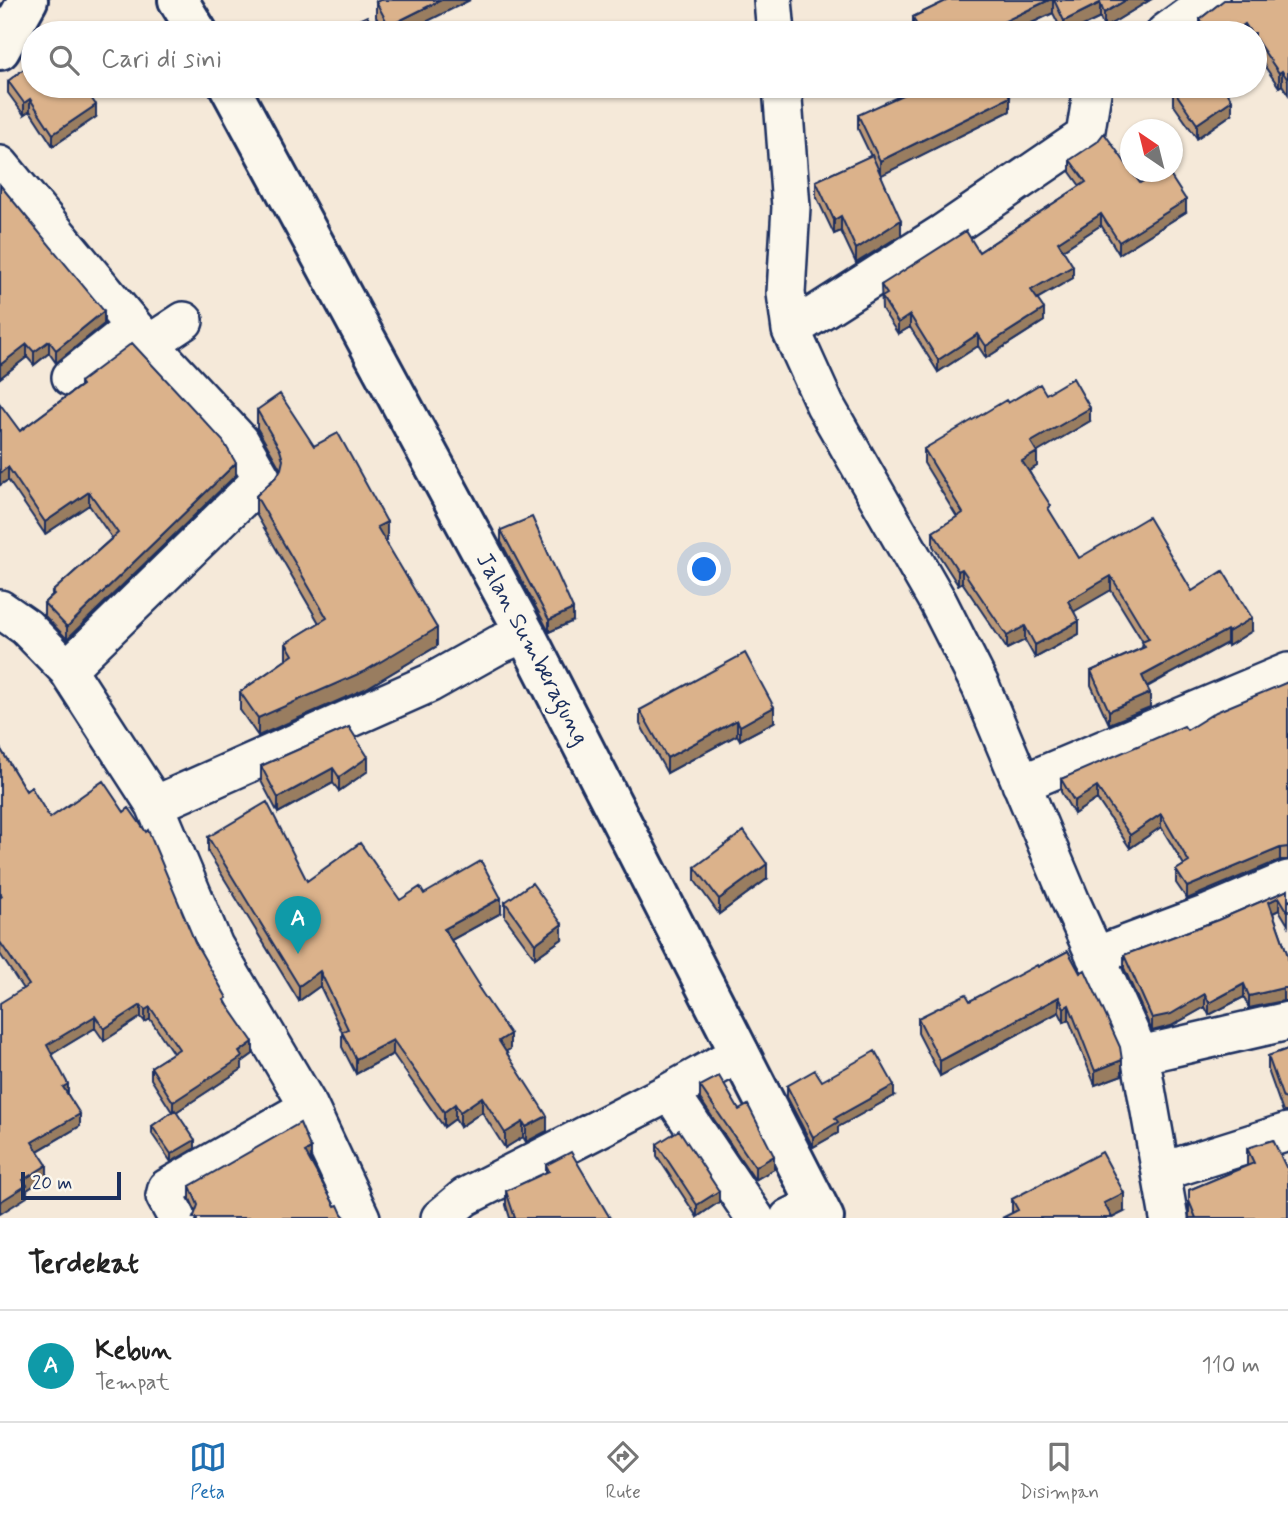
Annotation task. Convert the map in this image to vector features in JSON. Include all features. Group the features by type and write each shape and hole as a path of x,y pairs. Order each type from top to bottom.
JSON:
{"street":[{"path":"0,50 29,0"},
{"path":"178,0 191,21"},
{"path":"773,0 775,21"},
{"path":"1181,21 1210,0"},
{"name":"Jalan Sumberagung","path":"235,98 810,1213"},
{"path":"783,98 791,207 786,293 791,330 825,405 938,602 981,687 1140,1055 1169,1218"},
{"path":"791,330 943,233 1084,136 1091,98"},
{"path":"0,165 142,336 240,441 262,479 67,669"},
{"path":"71,377 142,336 184,321"},
{"path":"0,609 26,627 67,669 155,805 214,946 309,1107 361,1218"},
{"path":"155,805 430,682 512,639"},
{"path":"1021,784 1288,672"},
{"path":"1096,957 1210,914 1288,880"},
{"path":"1140,1055 1288,1021"},
{"path":"440,1218 465,1198 732,1058"},
{"path":"676,1089 755,1218"},
{"path":"177,1218 165,1196 167,1188 309,1107"},
{"path":"1161,1172 1288,1132"}],"building":[{"path":"441,0 399,21 386,21 376,2"},
{"path":"948,0 1049,0 1005,21 915,21 913,17"},
{"path":"1054,0 1126,0 1104,13 1100,3 1064,21"},
{"path":"1224,0 1288,0 1288,80 1282,71 1279,73 1267,56 1267,21 1200,19"},
{"path":"367,16 370,21 356,21"},
{"path":"21,71 21,98 91,98 96,105 53,134 30,99 24,103 8,81"},
{"path":"896,98 1008,98 880,161 858,115"},
{"path":"1179,98 1231,98 1232,100 1197,124"},
{"path":"1104,133 1120,155 1120,182 1174,182 1186,200 1119,242 1101,214 1058,242 1073,266 1031,290 1044,309 986,346 978,334 938,360 910,315 898,323 882,297 887,294 881,285 966,231 979,252 1086,182 1070,160 1097,142"},
{"path":"872,155 901,220 856,249 841,216 834,220 816,181"},
{"path":"0,185 104,311 56,350 49,341 34,352 27,344 0,365"},
{"path":"132,343 223,441 236,463 67,627 44,603 54,594 52,592 118,533 89,492 45,522 8,467 0,473 0,404 20,431 82,385 80,382"},
{"path":"1073,378 1090,408 1031,442 1037,452 1022,461 1051,506 1048,508 1079,558 1148,517 1192,591 1223,571 1252,618 1142,676 1150,693 1109,711 1091,671 1145,647 1142,642 1149,639 1111,576 1068,601 1079,621 1035,645 1025,626 1007,636 962,569 958,571 933,532 963,513 924,449 1006,400 1008,403 1040,384 1046,394"},
{"path":"280,394 314,446 338,433 387,522 377,527 437,628 365,671 258,718 240,692 293,655 286,643 327,618 256,496 277,476 283,460 257,410"},
{"path":"532,517 573,609 549,620 501,530"},
{"path":"745,653 774,707 740,726 737,720 667,758 640,710"},
{"path":"1288,682 1288,847 1187,887 1176,870 1189,862 1161,814 1130,835 1097,787 1074,801 1061,779 1184,726 1187,730 1216,712"},
{"path":"349,727 368,757 339,777 333,768 278,798 261,766"},
{"path":"0,748 26,791 31,787 50,818 103,781 124,812 129,808 146,832 148,830 195,942 227,998 224,1000 253,1042 239,1052 242,1057 173,1102 151,1067 179,1049 150,1007 145,1010 141,1005 104,1029 95,1016 47,1045 68,1084 63,1087 80,1114 32,1142 47,1165 23,1180 27,1185 0,1202 0,1003 29,985 0,942"},
{"path":"267,802 307,881 360,843 400,900 420,887 424,894 481,861 501,898 444,929 510,1034 499,1041 547,1116 526,1127 523,1122 505,1133 482,1097 460,1112 455,1104 444,1112 393,1040 356,1059 342,1032 348,1029 320,971 299,986 208,837"},
{"path":"744,831 767,864 719,899 695,867"},
{"path":"532,883 562,924 535,944 505,902"},
{"path":"1288,890 1288,912 1279,897 1269,902 1288,956 1288,988 1249,996 1244,984 1209,1003 1205,994 1171,1014 1152,1018 1124,955"},
{"path":"1068,951 1080,973 1085,970 1120,1047 1122,1060 1095,1071 1069,1005 1064,1008 1059,997 940,1061 918,1018 966,994 970,1001"},
{"path":"1288,1049 1288,1099 1283,1098 1268,1056"},
{"path":"875,1051 894,1085 835,1118 838,1122 813,1137 787,1086 815,1070 822,1081"},
{"path":"719,1076 739,1110 748,1105 774,1156 755,1167 700,1086"},
{"path":"175,1110 195,1140 171,1154 152,1126"},
{"path":"300,1123 311,1149 305,1152 335,1206 338,1205 346,1218 193,1218 198,1205 190,1186"},
{"path":"679,1130 719,1191 697,1205 657,1144"},
{"path":"1273,1140 1288,1167 1288,1218 1196,1218 1189,1201 1189,1190 1254,1163 1247,1148"},
{"path":"571,1152 610,1218 515,1218 506,1191 549,1171 546,1165"},
{"path":"1102,1152 1124,1193 1104,1203 1112,1218 1002,1218 1018,1210 1012,1199"}],"place":[{"name":"Kebun","path":"298,954"}]}
